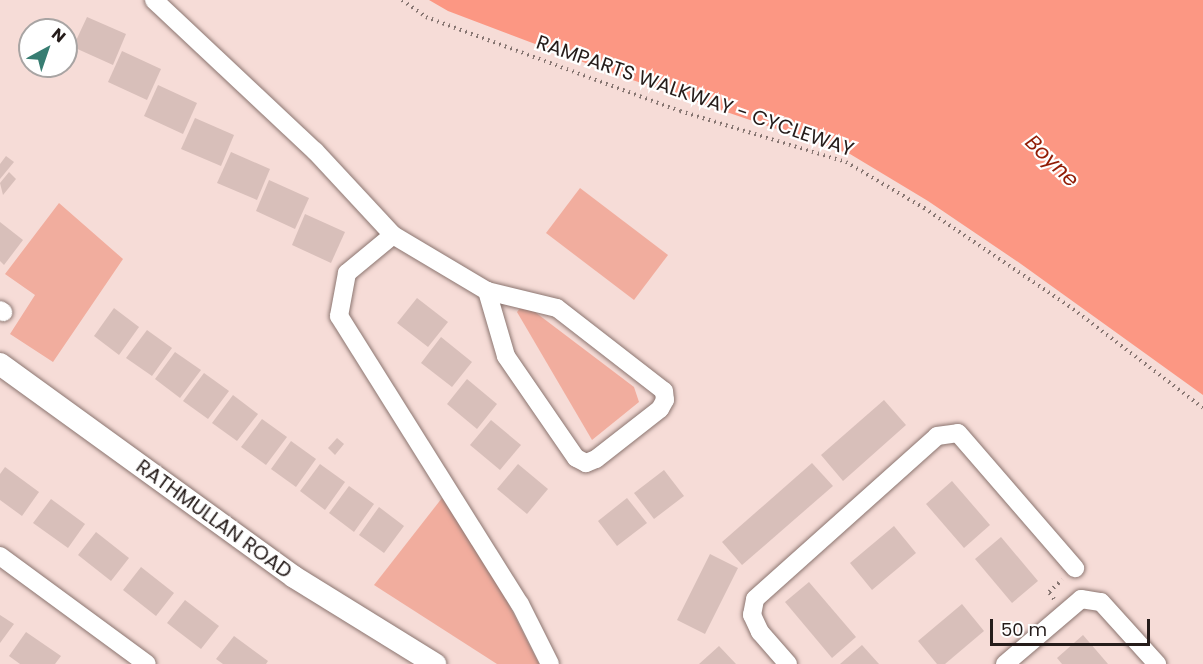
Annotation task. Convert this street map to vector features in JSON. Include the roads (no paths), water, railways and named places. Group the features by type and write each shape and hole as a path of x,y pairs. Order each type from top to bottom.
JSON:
{"street":[{"path":"154,0 315,151 393,235 487,291 557,308 663,391 665,400 660,410 596,459 586,463 576,458 506,356 487,291"},
{"path":"393,235 347,273 339,316 520,604 550,664"},
{"name":"RATHMULLAN ROAD","path":"0,364 294,577 435,664"},
{"path":"788,664 760,632 752,615 755,599 937,436 958,433 1075,568"},
{"path":"0,556 147,664"},
{"path":"1005,664 1081,599 1101,602 1156,664"}],"water":[{"name":"Boyne","path":"429,0 1203,0 1203,395 1021,264 928,201 850,154 612,73 448,11"}]}
